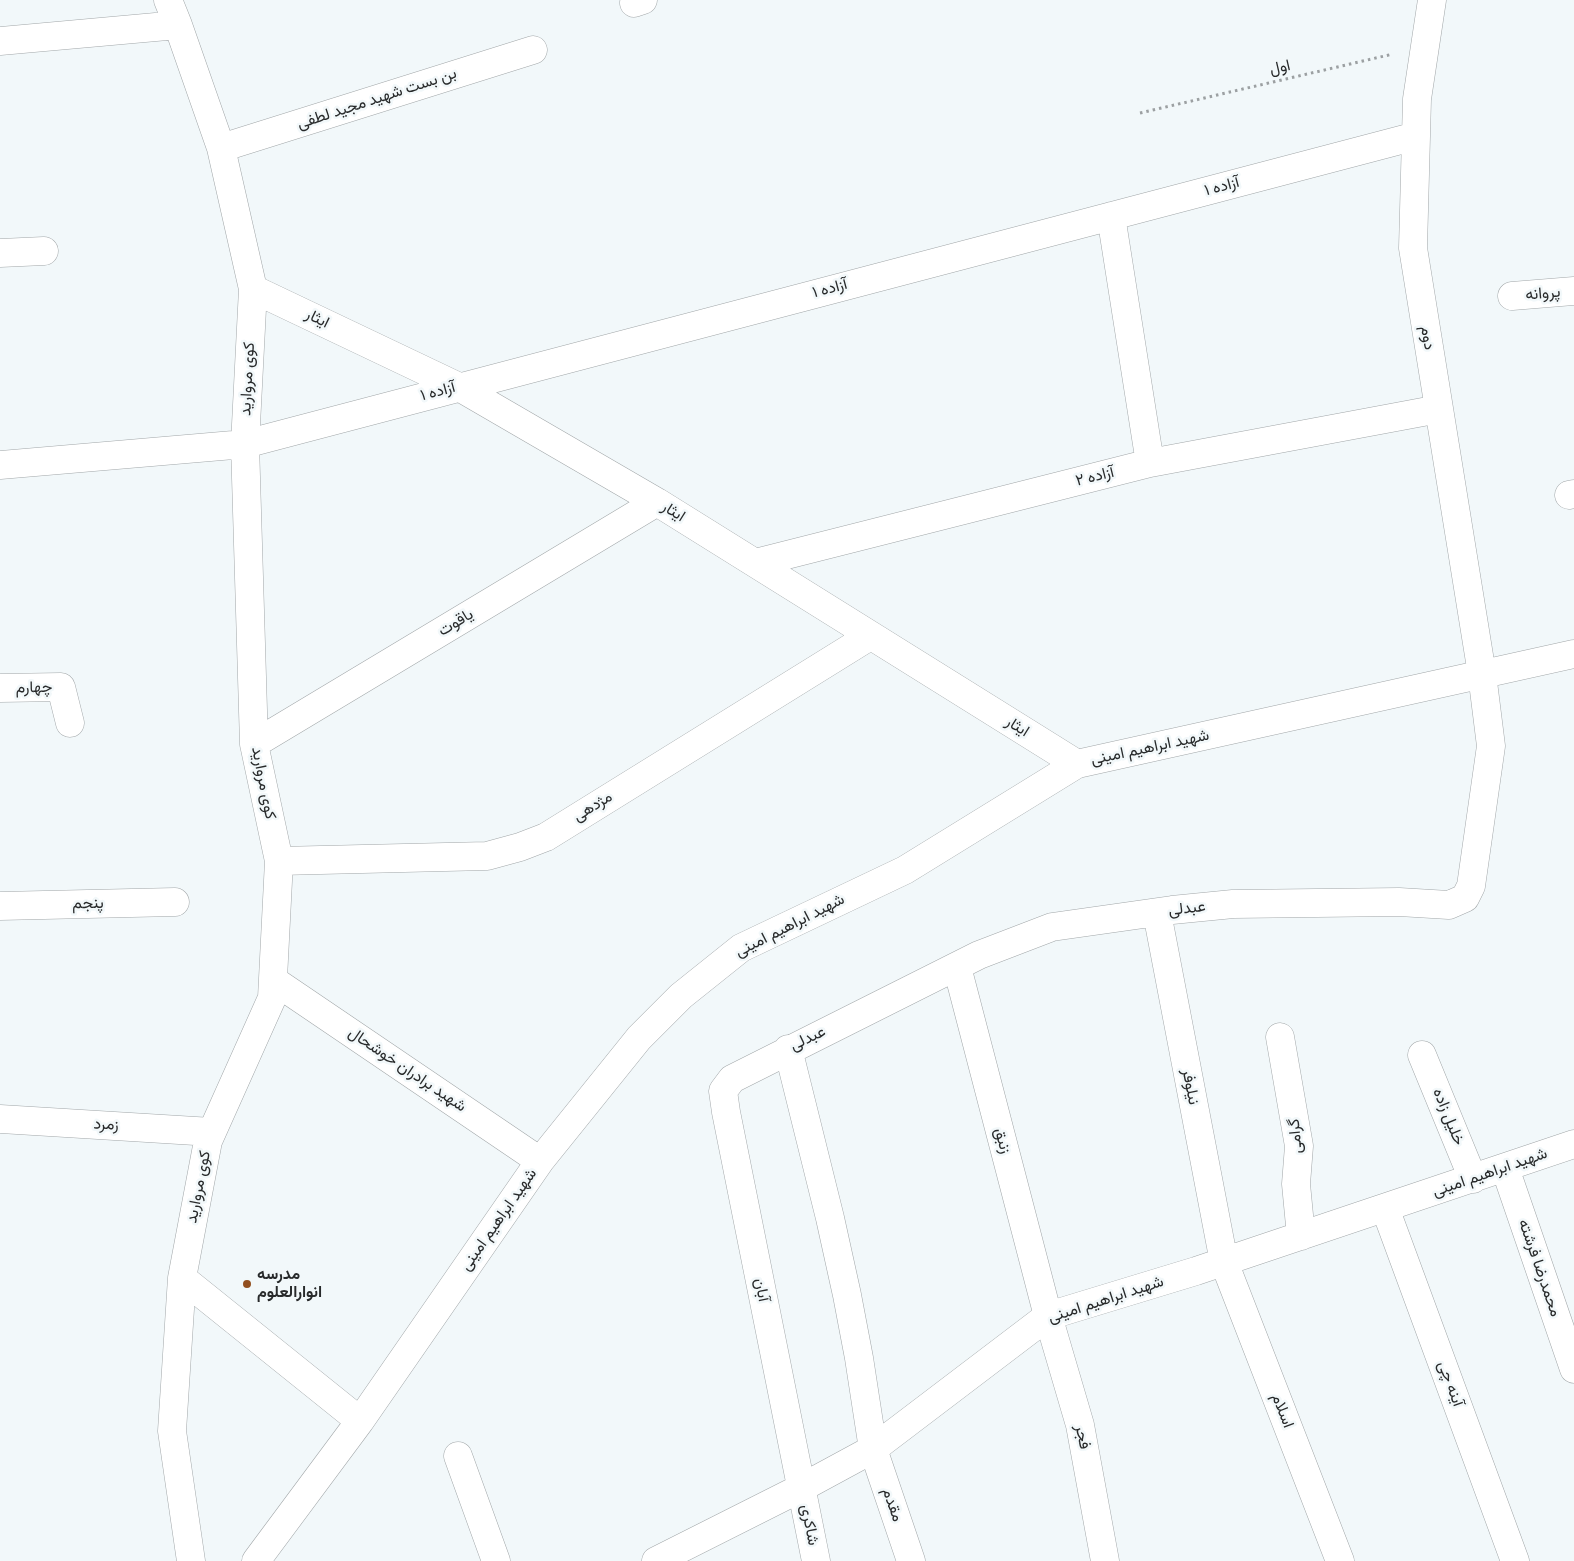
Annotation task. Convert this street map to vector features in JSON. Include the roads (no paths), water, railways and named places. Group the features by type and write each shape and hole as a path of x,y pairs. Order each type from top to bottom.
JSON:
{"street":[{"name":"کوی مروارید","path":"168,0 221,148 253,289 244,444 254,744 279,861 272,998 208,1140 182,1278 172,1431 191,1561"},
{"name":"دوم","path":"1432,0 1417,100 1413,248 1482,674"},
{"path":"0,41 178,25"},
{"name":"بن بست شهید مجید لطفی","path":"221,148 533,50"},
{"name":"آزاده ۱","path":"0,465 244,444 1416,136"},
{"path":"1111,216 1150,463"},
{"path":"0,253 44,251"},
{"name":"ایثار","path":"253,289 459,387 657,502 1077,764"},
{"name":"پروانه","path":"1512,296 1574,291"},
{"name":"آزاده ۲","path":"755,563 1150,463 1438,409"},
{"name":"یاقوت","path":"254,744 657,502"},
{"name":"مژدهی","path":"279,861 487,856 520,847 546,837 870,636"},
{"name":"شهید ابراهیم امینی","path":"256,1561 360,1421 540,1161 638,1038 681,996 741,948 905,870 1077,764 1574,654"},
{"name":"عبدلی","path":"723,1091 732,1078 788,1049 979,955 1052,927 1232,904 1399,902 1449,905 1465,898 1471,886 1491,746 1482,674"},
{"name":"چهارم","path":"0,688 60,687 70,723"},
{"name":"پنجم","path":"0,906 175,902"},
{"name":"نیلوفر","path":"1157,913 1224,1262"},
{"name":"زنبق","path":"957,967 1048,1316"},
{"name":"شهید برادران خوشحال","path":"273,980 540,1161"},
{"name":"گرامی","path":"1280,1038 1299,1146 1296,1184 1301,1236"},
{"name":"مقدم","path":"788,1049 830,1218 859,1358 873,1450 911,1561"},
{"name":"خلیل زاده","path":"1422,1055 1473,1179"},
{"name":"آبان","path":"723,1091 801,1488"},
{"name":"زمرد","path":"0,1119 212,1132"},
{"name":"شهید ابراهیم امینی","path":"656,1561 873,1450 1048,1316 1224,1262 1574,1144"},
{"name":"محمدرضا فرشته","path":"1505,1168 1574,1369"},
{"name":"آینه چی","path":"1385,1208 1515,1561"},
{"name":"اسلام","path":"1224,1262 1340,1561"},
{"path":"182,1278 360,1421"},
{"name":"فجر","path":"1048,1316 1080,1425 1105,1561"},
{"path":"458,1456 496,1561"},
{"name":"شاکری","path":"801,1488 816,1561"}],"place":[{"name":"مدرسه انوارالعلوم","path":"247,1284"}]}
